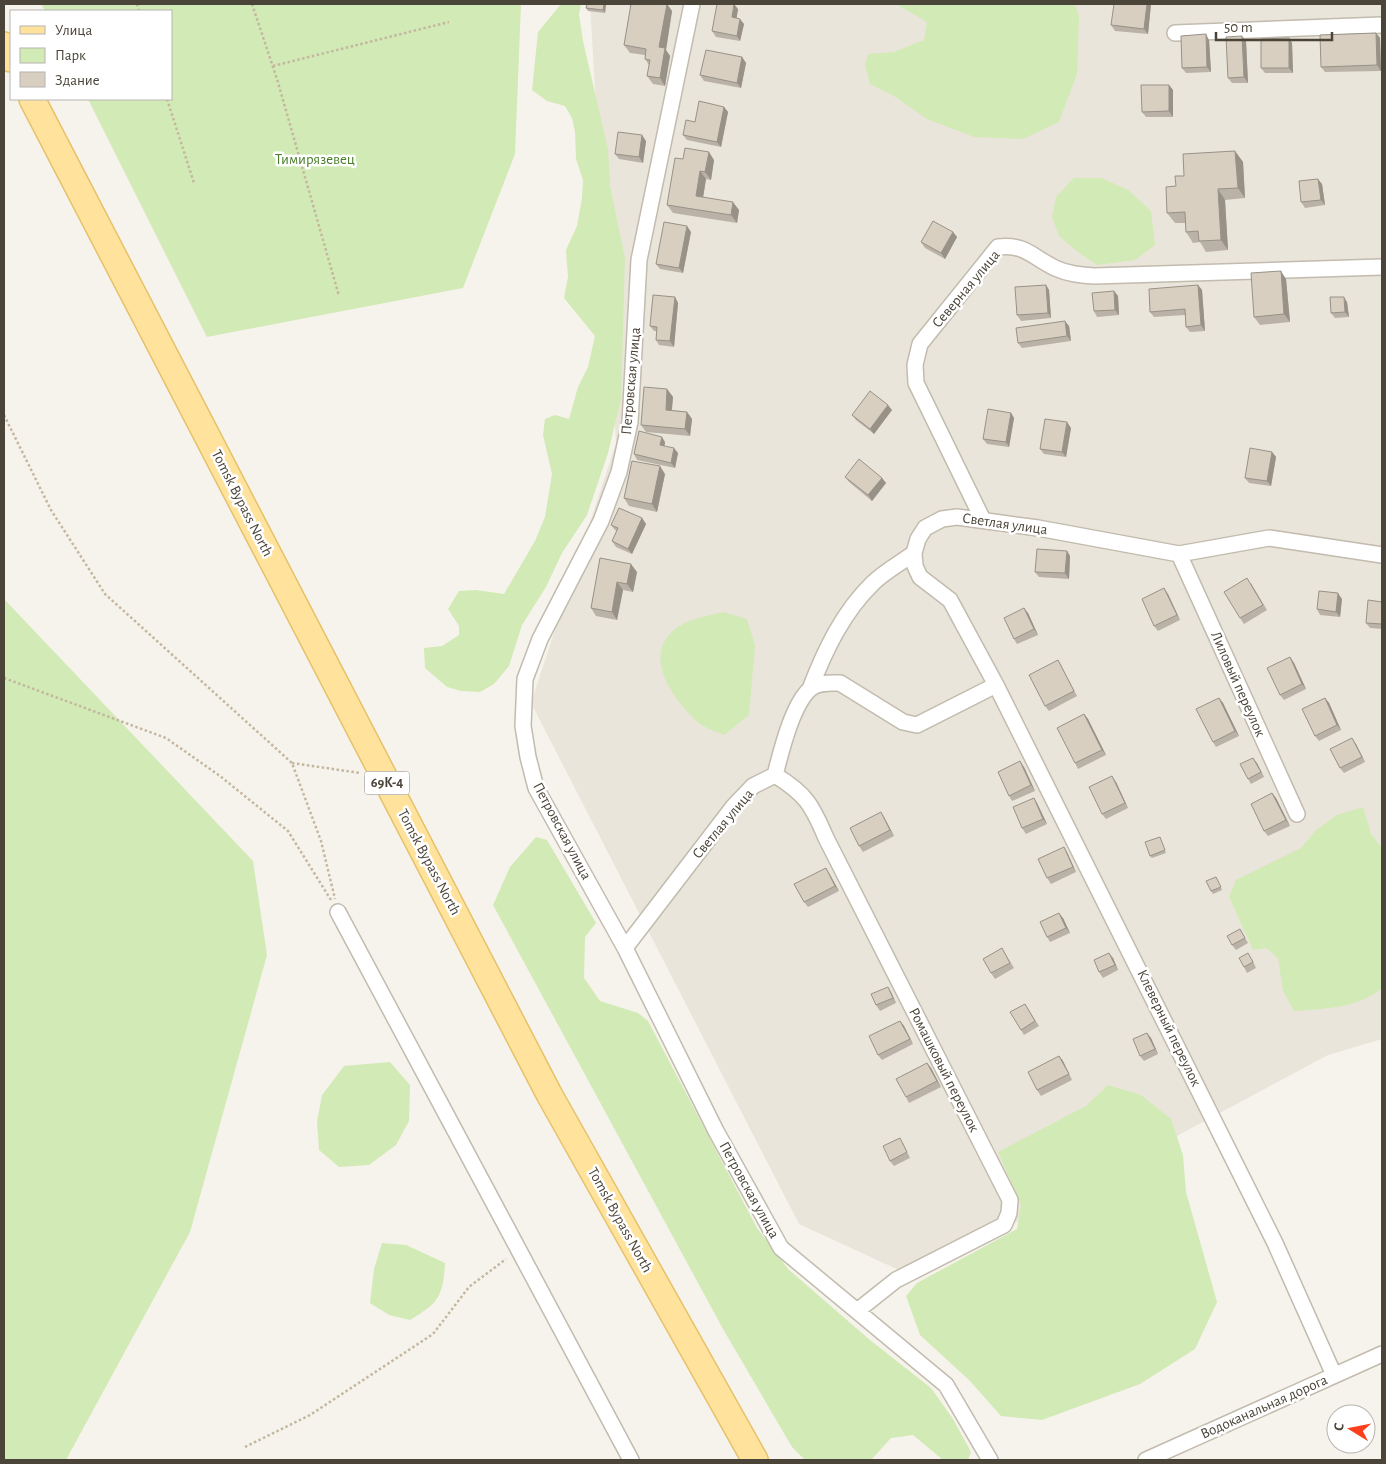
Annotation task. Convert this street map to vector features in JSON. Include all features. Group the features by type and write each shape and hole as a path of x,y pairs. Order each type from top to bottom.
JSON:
{"main road":[{"path":"4,45 10,57"},
{"name":"Tomsk Bypass North","path":"33,100 549,1094 755,1460"}],"street":[{"name":"Петровская улица","path":"692,4 639,260 630,422 619,472 601,521 544,631 524,679 524,726 528,757 536,788 625,948 716,1131 781,1248 946,1385 990,1460"},
{"path":"1174,33 1382,25"},
{"name":"Северная улица","path":"983,520 916,382 915,364 920,344 998,247 1011,245 1022,248 1055,268 1074,274 1094,276 1382,268"},
{"name":"Светлая улица","path":"914,553 918,539 925,528 942,519 957,516 1179,554 1270,538 1382,555"},
{"path":"810,689 818,685 840,683 903,722 918,725 996,685 950,600 920,577 915,566 914,553"},
{"path":"775,775 787,731 803,698 810,689 826,647 849,611 874,582 914,553"},
{"name":"Лиловый переулок","path":"1179,554 1297,814"},
{"name":"Клеверный переулок","path":"996,685 1275,1243 1334,1375"},
{"name":"Светлая улица","path":"625,948 733,807 753,786 775,775"},
{"name":"Ромашковый переулок","path":"775,775 807,799 1010,1200 1009,1213 1004,1225 896,1280 857,1311"},
{"path":"338,912 631,1460"},
{"name":"Водоканальная дорога","path":"1146,1460 1382,1354"}],"path":[{"path":"252,4 273,66 338,296"},
{"path":"273,66 449,22"},
{"path":"167,100 194,183"},
{"path":"4,415 51,510 104,594 292,763 321,841 338,912"},
{"path":"4,678 166,738 288,830 338,912"},
{"path":"292,763 384,776"},
{"path":"245,1447 310,1415 433,1334 468,1288 518,1251"}],"shaded area":[{"path":"590,4 1382,4 1382,1039 1328,1055 914,1277 799,1224 531,703 616,443"}],"green space":[{"name":"Тимирязевец","path":"41,4 521,4 515,154 463,288 207,337 88,100 172,100 172,10 44,10"},
{"path":"561,4 581,4 579,14 583,41 608,149 610,186 625,258 621,399 608,453 587,515 562,553 546,587 522,625 509,666 494,684 480,692 461,691 447,687 425,668 424,648 442,646 459,635 459,626 448,609 459,591 476,590 504,594 535,541 545,517 552,474 543,435 545,419 555,415 569,419 578,387 588,367 595,336 564,298 568,277 566,250 577,226 583,180 576,159 575,132 572,118 565,106 547,101 532,90 538,32"},
{"path":"896,4 1075,4 1079,16 1077,74 1059,122 1023,139 974,137 927,119 894,96 870,84 865,65 868,54 894,52 924,40 927,22"},
{"path":"1074,178 1102,178 1128,190 1151,211 1155,245 1135,260 1097,265 1078,252 1059,236 1052,217 1056,197"},
{"path":"4,599 253,861 267,955 190,1232 66,1460 4,1460"},
{"path":"723,612 747,619 755,645 749,715 724,735 702,725 690,715 666,682 660,657 663,645 675,629 695,619"},
{"path":"1363,807 1371,834 1382,848 1382,988 1373,995 1352,1004 1294,1011 1283,991 1278,958 1266,948 1253,950 1229,897 1236,880 1301,848 1316,830 1337,815"},
{"path":"536,837 547,840 596,923 585,937 584,978 600,1001 638,1013 648,1021 757,1228 788,1269 870,1340 931,1388 953,1419 971,1452 968,1460 943,1460 913,1435 891,1438 871,1460 805,1460 792,1447 723,1329 493,905 510,867"},
{"path":"390,1062 410,1085 409,1121 396,1145 369,1165 339,1167 319,1150 317,1122 322,1095 344,1066"},
{"path":"1108,1085 1141,1095 1171,1119 1183,1155 1186,1192 1217,1302 1195,1349 1140,1384 1042,1420 1001,1416 969,1380 920,1335 906,1296 917,1283 1017,1229 1021,1205 998,1152 1086,1106"},
{"path":"382,1243 406,1245 445,1263 443,1283 438,1298 427,1309 410,1320 389,1315 370,1303 374,1269"}],"building":[{"path":"587,4 604,4 603,10 586,8"},
{"path":"631,4 667,4 659,47 665,48 660,78 647,76 650,60 645,59 646,49 624,45"},
{"path":"717,4 734,4 732,17 740,19 737,36 712,31"},
{"path":"1114,4 1147,4 1144,29 1111,25"},
{"path":"1376,33 1377,65 1321,67 1320,35"},
{"path":"1206,34 1207,67 1182,68 1181,36"},
{"path":"1242,36 1244,77 1228,78 1226,37"},
{"path":"1289,38 1289,68 1261,68 1261,39"},
{"path":"706,50 742,57 737,83 700,75"},
{"path":"1141,85 1169,85 1169,111 1142,112"},
{"path":"699,101 724,107 717,142 683,135 686,120 695,122"},
{"path":"618,132 642,135 639,157 615,154"},
{"path":"685,148 709,152 705,172 700,171 696,196 733,202 731,215 667,205 675,158 683,159"},
{"path":"1235,151 1238,188 1218,189 1221,240 1199,241 1198,231 1186,232 1185,212 1167,213 1166,187 1176,186 1175,176 1184,176 1183,154"},
{"path":"1318,179 1321,200 1301,202 1299,181"},
{"path":"933,221 953,232 941,253 921,242"},
{"path":"664,222 687,226 679,268 656,264"},
{"path":"1281,271 1284,314 1254,317 1251,273"},
{"path":"1046,285 1048,313 1017,315 1015,287"},
{"path":"1198,285 1201,325 1186,327 1185,309 1150,312 1149,289"},
{"path":"1114,291 1115,310 1094,311 1092,293"},
{"path":"653,295 675,297 670,341 656,340 657,327 650,326"},
{"path":"1330,297 1344,297 1345,312 1331,313"},
{"path":"1065,321 1067,336 1018,343 1016,328"},
{"path":"644,387 667,389 666,410 687,412 685,429 641,425"},
{"path":"870,391 888,405 870,429 852,415"},
{"path":"988,409 1011,413 1006,442 983,439"},
{"path":"1045,419 1067,422 1062,452 1040,449"},
{"path":"639,431 662,437 660,445 674,448 671,463 634,454"},
{"path":"1250,448 1272,452 1267,481 1245,478"},
{"path":"859,459 882,478 868,495 845,477"},
{"path":"632,461 660,466 652,504 624,498"},
{"path":"619,508 642,518 628,549 612,541 618,528 611,525"},
{"path":"1037,549 1067,551 1065,573 1035,572"},
{"path":"600,558 631,564 627,584 617,582 612,612 591,608"},
{"path":"1247,578 1263,605 1240,618 1224,592"},
{"path":"1164,588 1177,615 1154,626 1142,599"},
{"path":"1319,591 1338,593 1336,612 1317,609"},
{"path":"1368,600 1382,602 1382,624 1366,623"},
{"path":"1024,608 1034,629 1014,639 1004,618"},
{"path":"1290,657 1302,684 1280,695 1267,668"},
{"path":"1058,660 1074,691 1045,706 1029,675"},
{"path":"1219,698 1235,731 1213,742 1196,709"},
{"path":"1325,698 1337,725 1315,736 1302,709"},
{"path":"1084,714 1102,750 1075,763 1057,728"},
{"path":"1352,738 1362,757 1340,768 1330,749"},
{"path":"1253,758 1261,772 1248,779 1240,764"},
{"path":"1020,761 1031,785 1009,796 998,772"},
{"path":"1112,776 1125,803 1102,814 1089,787"},
{"path":"1272,793 1286,820 1264,831 1251,804"},
{"path":"1034,798 1043,819 1022,828 1013,807"},
{"path":"881,812 890,830 859,846 850,828"},
{"path":"1160,837 1165,850 1150,856 1145,842"},
{"path":"1064,847 1073,867 1047,878 1038,859"},
{"path":"826,868 835,886 804,902 794,884"},
{"path":"1216,877 1221,887 1211,891 1206,881"},
{"path":"1059,913 1066,928 1047,937 1040,922"},
{"path":"1240,929 1245,938 1232,945 1227,936"},
{"path":"1002,948 1010,963 991,973 983,959"},
{"path":"1109,953 1115,965 1099,972 1094,960"},
{"path":"1248,953 1253,962 1244,967 1239,958"},
{"path":"888,987 893,998 876,1005 871,994"},
{"path":"1025,1004 1035,1021 1021,1030 1010,1012"},
{"path":"900,1021 910,1039 878,1055 869,1036"},
{"path":"1147,1033 1155,1049 1140,1056 1133,1039"},
{"path":"1059,1056 1069,1074 1037,1090 1028,1072"},
{"path":"927,1063 937,1081 906,1097 896,1079"},
{"path":"900,1138 907,1152 890,1161 883,1146"}]}
